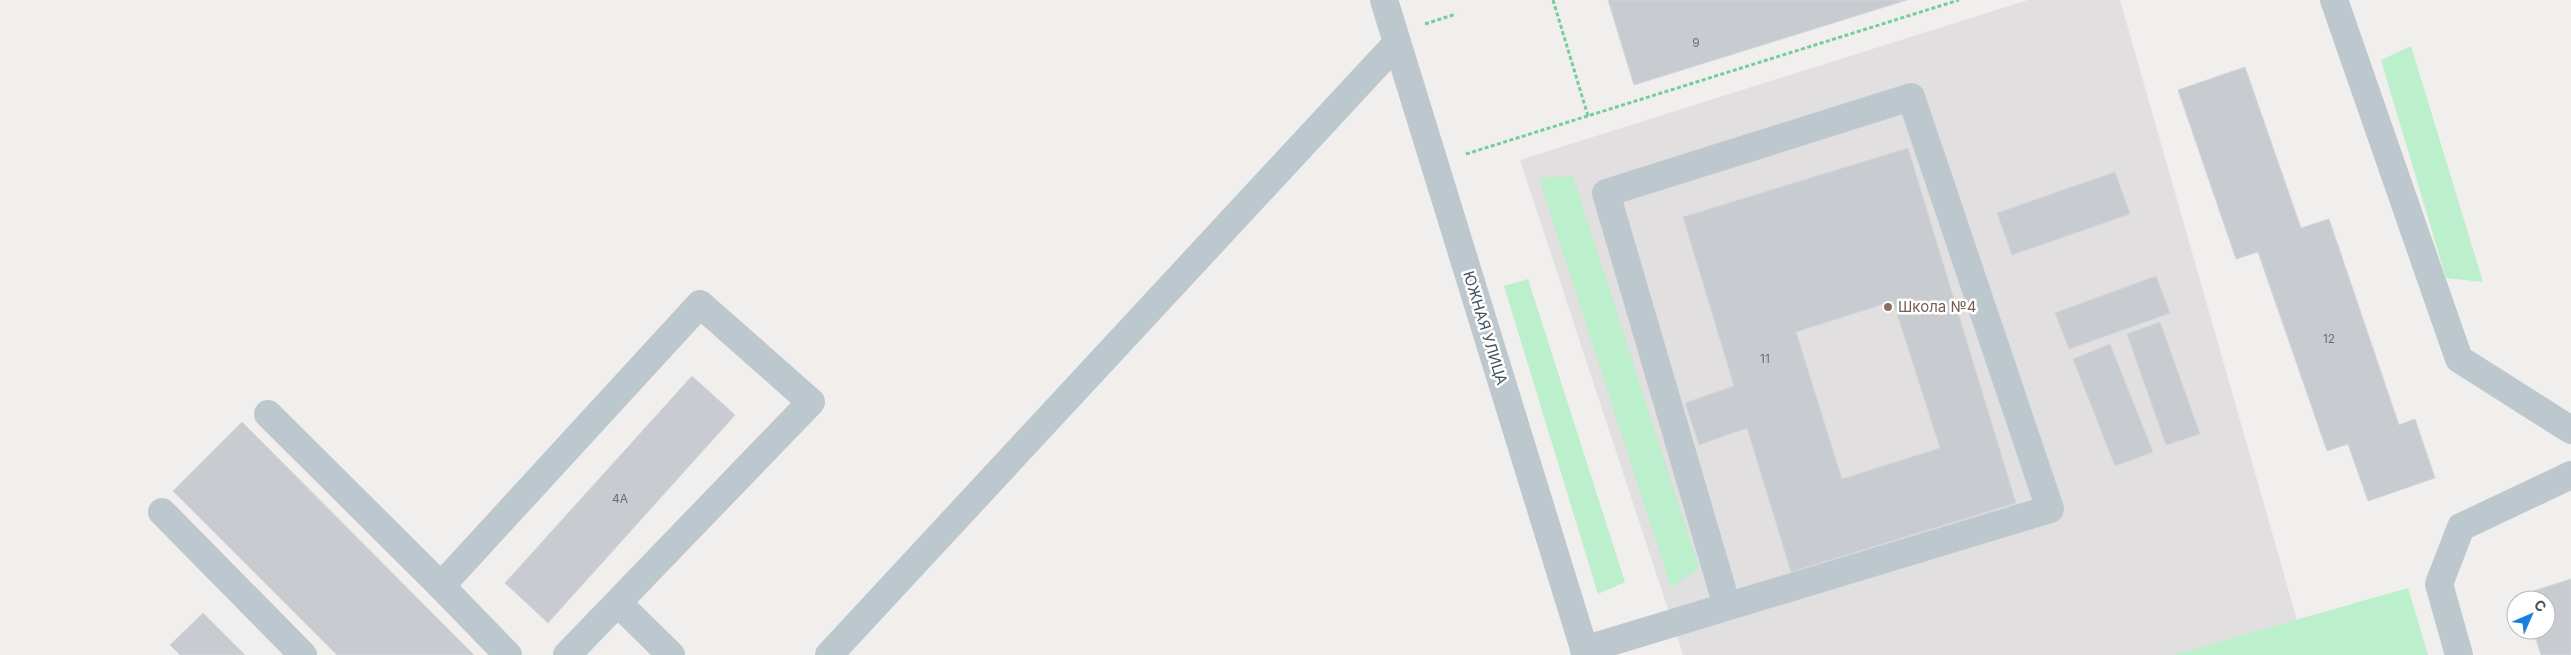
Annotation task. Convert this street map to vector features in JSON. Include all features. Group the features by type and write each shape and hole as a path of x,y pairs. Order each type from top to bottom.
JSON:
{"street":[{"name":"ЮЖНАЯ УЛИЦА","path":"1384,0 1585,652"},
{"path":"2334,0 2459,359 2571,430"},
{"path":"829,655 1397,43"},
{"path":"1585,652 1727,606 2050,509 1911,97 1606,193 1727,606"},
{"path":"442,586 700,304 811,402 567,655"},
{"path":"268,414 442,586 508,655"},
{"path":"2459,655 2439,584 2461,526 2571,475"},
{"path":"162,512 303,655"},
{"path":"618,603 670,655"}],"path":[{"path":"1553,0 1588,116"},
{"path":"1434,164 1959,0"}],"shaded area":[{"name":"Школа №4","path":"2028,0 2120,0 2297,620 2173,655 1683,655 1520,160"}],"green space":[{"path":"2411,46 2483,282 2446,278 2381,60"},
{"path":"1573,176 1699,568 1671,588 1539,178"},
{"path":"1528,279 1625,582 1598,594 1504,286"},
{"path":"2408,588 2428,655 2173,655"}],"building":[{"path":"1608,0 1907,0 1634,85"},
{"path":"2245,67 2301,228 2329,219 2399,425 2415,419 2435,478 2368,501 2348,444 2327,451 2258,252 2236,259 2178,90"},
{"path":"1908,148 2016,503 1791,572 1747,428 1699,445 1685,403 1734,386 1683,217","holes":["1893,301 1940,448 1842,479 1796,332"]},
{"path":"2115,172 2130,214 2012,255 1997,213"},
{"path":"2156,276 2170,313 2069,349 2055,313"},
{"path":"2160,322 2200,434 2166,445 2127,334"},
{"path":"2110,344 2153,452 2115,466 2073,359"},
{"path":"692,376 735,415 548,623 505,583"},
{"path":"242,422 474,655 337,655 173,491"},
{"path":"2571,579 2571,655 2541,655 2536,640 2556,640 2556,590 2537,590"},
{"path":"203,613 245,655 180,655 170,645"}],"place":[{"name":"Школа №4","path":"1888,307"}]}
